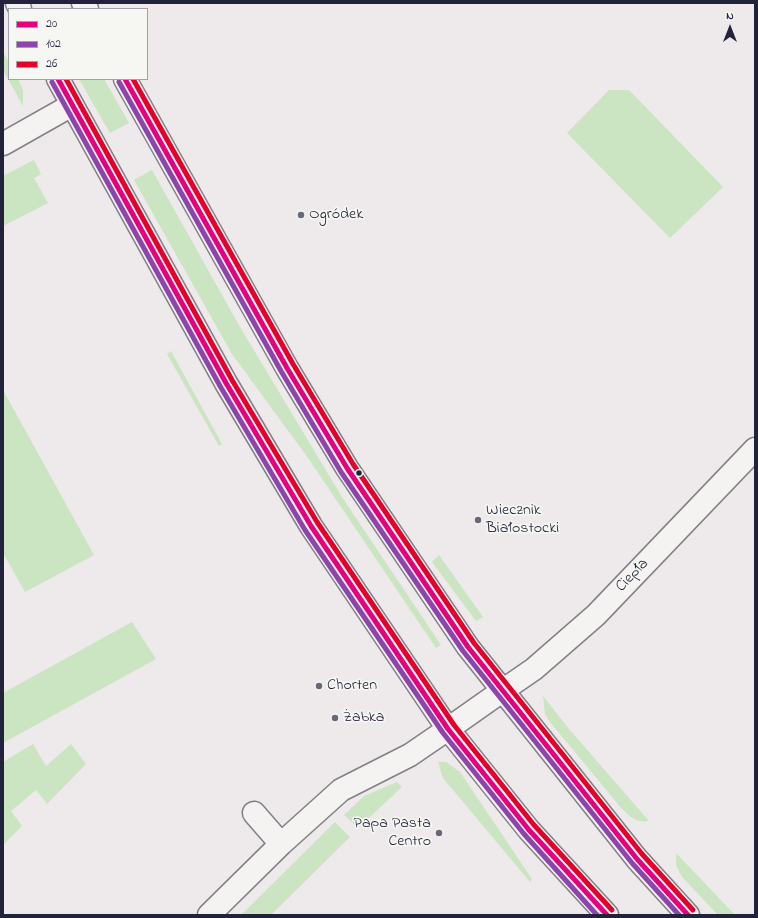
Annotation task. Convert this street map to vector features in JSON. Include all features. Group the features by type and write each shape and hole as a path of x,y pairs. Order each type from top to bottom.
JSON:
{"street":[{"path":"59,80 226,383 311,526 448,729 529,830 607,915"},
{"path":"126,80 287,368 347,468 468,647 637,859 688,915"},
{"path":"3,144 72,105"},
{"name":"Ciepła","path":"209,915 281,844 341,790 410,755 534,669 596,615 755,450"},
{"path":"254,813 281,844"}],"green space":[{"path":"3,52 8,60 8,79 3,70"},
{"path":"9,80 18,80 23,90 23,106"},
{"path":"80,80 105,80 129,123 110,133"},
{"path":"609,90 629,90 723,187 670,238 567,133"},
{"path":"34,160 41,174 34,178 48,203 3,226 3,176"},
{"path":"152,170 240,327 342,497 441,645 436,648 308,458 232,354 134,180"},
{"path":"171,351 222,444 219,446 167,354"},
{"path":"3,390 94,555 25,592 3,553"},
{"path":"439,555 483,617 476,621 432,562"},
{"path":"132,622 156,659 3,743 3,693"},
{"path":"543,696 569,729 649,821 634,819 622,809 550,722 545,714"},
{"path":"33,744 46,766 71,744 86,764 47,804 36,790 11,811 22,826 3,845 3,762"},
{"path":"438,762 446,762 460,772 532,879 530,882 443,778"},
{"path":"397,782 402,787 358,828 344,815 364,796"},
{"path":"335,822 350,837 271,915 241,915"},
{"path":"676,853 735,915 718,915 682,877 676,865"}],"transit line":[{"name":"20","path":"59,80 226,383 311,526 448,729 529,830 607,915"},
{"name":"26","path":"67,80 232,380 317,522 454,725 534,825 612,910"},
{"name":"20","path":"126,80 287,368 347,468 468,647 637,859 688,915"},
{"name":"26","path":"134,80 293,364 353,464 474,643 642,854 693,910"},
{"name":"102","path":"52,82 220,386 305,530 443,733 524,834 597,915"},
{"name":"102","path":"119,82 281,371 341,472 463,651 632,863 679,915"}],"place":[{"name":"Ogródek","path":"301,215"},
{"name":"Wiecznik Białostocki","path":"478,520"},
{"name":"Chorten","path":"319,686"},
{"name":"Żabka","path":"335,718"},
{"name":"Papa Pasta Centro","path":"439,833"}]}
